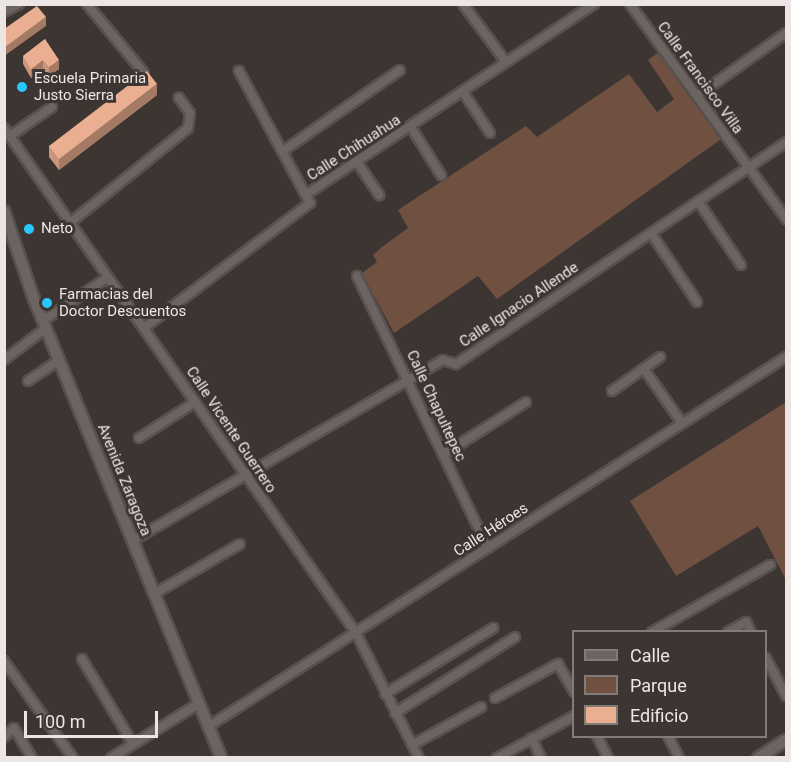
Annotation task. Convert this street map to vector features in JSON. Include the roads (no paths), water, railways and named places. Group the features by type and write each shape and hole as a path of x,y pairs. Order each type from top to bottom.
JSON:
{"main road":[{"name":"Avenida Zaragoza","path":"4,211 44,324 221,758"},
{"path":"759,757 786,740"}],"street":[{"path":"4,12 19,4"},
{"path":"87,4 144,73"},
{"path":"463,4 506,62"},
{"name":"Calle Chihuahua","path":"144,328 307,206 307,194 463,93 594,4"},
{"name":"Calle Francisco Villa","path":"630,4 786,219"},
{"path":"697,96 786,33"},
{"path":"284,151 400,70"},
{"path":"239,71 307,194"},
{"path":"463,93 490,133"},
{"path":"70,223 188,129 190,113 179,98"},
{"path":"10,136 52,107"},
{"path":"411,127 441,175"},
{"name":"Calle Vicente Guerrero","path":"4,128 356,633 418,758"},
{"name":"Calle Ignacio Allende","path":"132,541 442,360 456,364 786,142"},
{"path":"357,162 379,195"},
{"path":"698,201 741,265"},
{"path":"651,233 697,302"},
{"name":"Calle Chapultepec","path":"357,276 409,379 488,548"},
{"path":"4,360 44,324 108,277"},
{"path":"612,391 660,357"},
{"name":"Calle Héroes","path":"209,726 786,357"},
{"path":"28,381 59,360"},
{"path":"644,369 682,423"},
{"path":"138,438 195,402"},
{"path":"444,454 526,402"},
{"path":"154,594 240,544"},
{"path":"656,630 770,565"},
{"path":"732,630 746,622 750,630"},
{"path":"385,694 493,628"},
{"path":"395,713 515,637"},
{"path":"82,659 133,744"},
{"path":"4,661 73,758"},
{"path":"767,662 786,696"},
{"path":"495,698 558,664 570,678"},
{"path":"111,758 198,704"},
{"path":"412,745 482,708"},
{"path":"497,758 572,717"},
{"path":"4,737 14,728 32,758"},
{"path":"532,738 541,758"},
{"path":"598,738 608,758"},
{"path":"669,738 679,758"}],"place":[{"name":"Escuela Primaria Justo Sierra","path":"22,87"},
{"name":"Neto","path":"29,229"},
{"name":"Farmacias del Doctor Descuentos","path":"47,303"}]}
